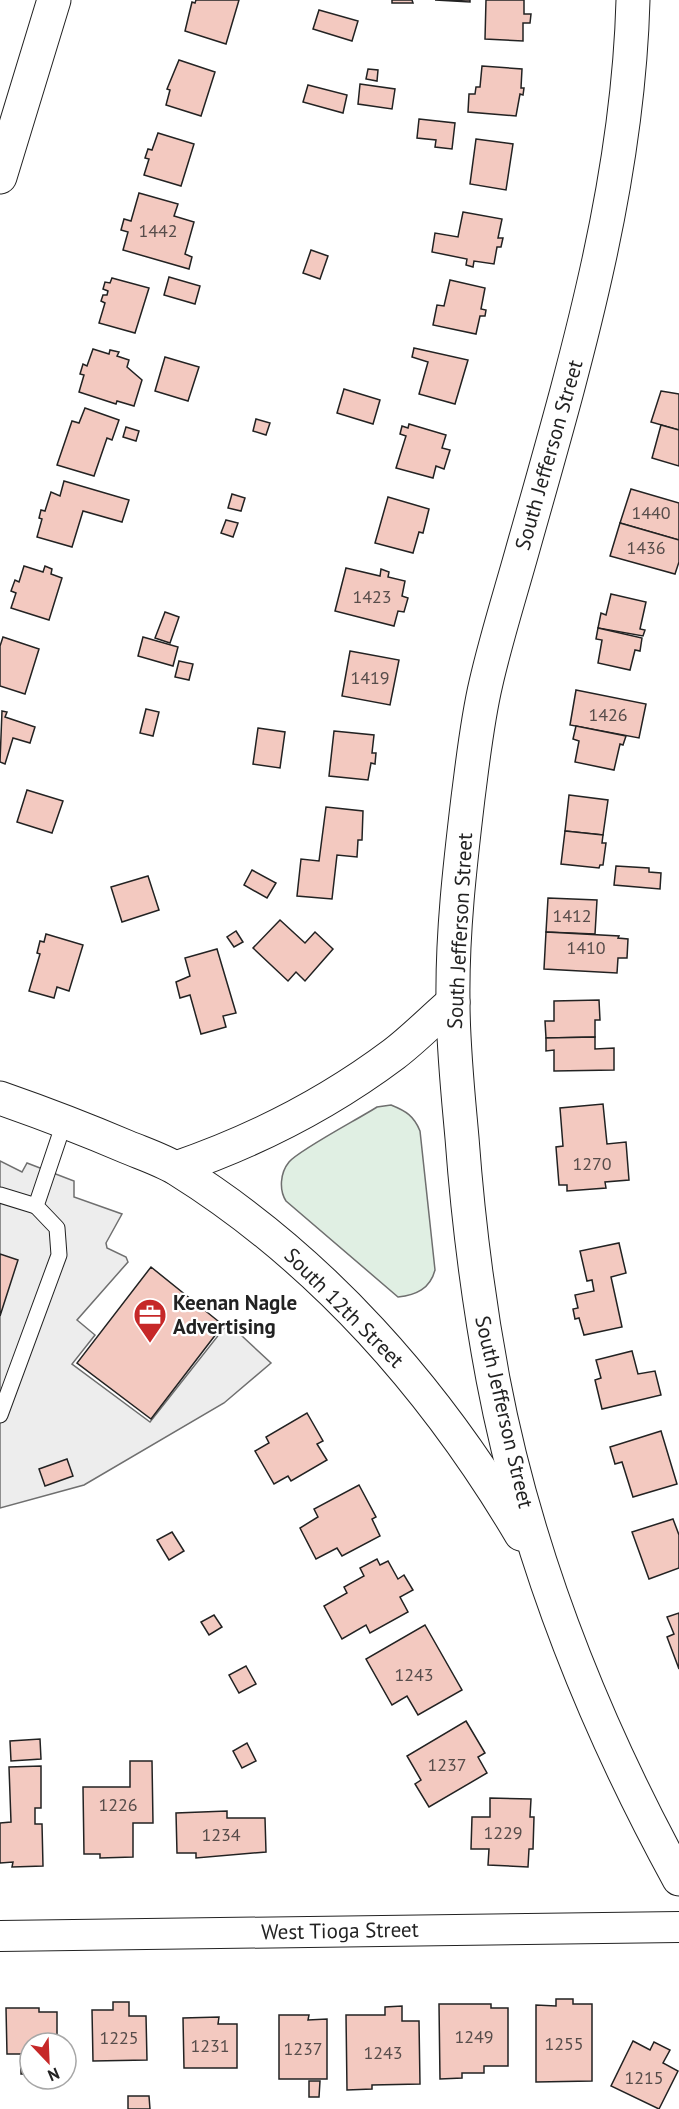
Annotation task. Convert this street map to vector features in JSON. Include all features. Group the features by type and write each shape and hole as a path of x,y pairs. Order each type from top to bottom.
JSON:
{"main road":[{"path":"0,177 54,0"},
{"name":"South Jefferson Street","path":"633,0 623,123 606,230 582,336 486,684 461,854 453,1002 464,1173 477,1285 494,1383 507,1437 546,1576 603,1725 651,1827 679,1879"},
{"path":"176,1168 235,1148 318,1104 395,1053 453,1002"},
{"name":"South 12th Street","path":"0,1098 65,1120 176,1168 277,1240 329,1287 403,1367 455,1434 503,1503 546,1576"}],"street":[{"name":"West Tioga Street","path":"0,1936 679,1927"}],"lane":[{"path":"36,1206 65,1120"},
{"path":"0,1195 36,1206 57,1228 59,1255 0,1415"}],"green space":[{"path":"391,1105 409,1115 420,1131 435,1270 430,1282 421,1290 411,1295 398,1297 286,1201 282,1187 284,1171 295,1157 377,1107"}],"shaded area":[{"path":"0,1161 22,1172 27,1163 74,1181 74,1197 122,1214 106,1243 107,1248 126,1257 128,1262 77,1320 95,1335 72,1364 150,1422 228,1323 271,1363 224,1403 84,1485 0,1508"}],"building":[{"path":"196,0 239,0 226,44 185,31 192,2 195,3"},
{"path":"392,0 412,0 413,3 392,3"},
{"path":"435,0 470,0 470,2"},
{"path":"486,0 524,0 524,14 531,14 530,23 523,23 523,41 485,39"},
{"path":"319,10 358,21 352,41 313,29"},
{"path":"179,60 215,72 201,116 166,105 170,90 167,89"},
{"path":"482,66 522,69 521,88 524,88 523,95 520,94 516,116 468,112 469,94 475,94 476,87 480,87"},
{"path":"368,69 378,70 377,81 366,79"},
{"path":"360,84 395,89 392,109 358,104"},
{"path":"308,85 347,95 343,113 303,102"},
{"path":"419,119 455,123 452,149 435,147 436,140 417,138"},
{"path":"158,133 194,144 181,186 144,175 149,159 145,158 148,149 152,150"},
{"path":"476,139 513,144 506,190 470,184"},
{"path":"139,193 178,204 174,216 194,222 185,254 192,257 189,269 123,250 128,232 121,230 124,219 131,221"},
{"path":"463,212 502,219 498,238 503,238 501,247 497,247 494,264 474,261 473,267 466,265 467,259 432,252 435,233 458,237"},
{"path":"311,250 328,256 320,279 303,273"},
{"path":"169,277 200,286 195,304 164,295"},
{"path":"112,278 149,288 135,333 99,323 105,303 101,301 103,295 107,295 108,291 103,289 105,282 110,283"},
{"path":"450,280 485,288 481,309 486,310 485,316 480,316 476,334 433,325 437,305 444,306"},
{"path":"414,348 468,360 455,404 419,394 428,362 412,357"},
{"path":"93,349 109,354 110,350 119,352 117,356 129,360 127,367 142,380 134,406 117,401 116,404 79,392 84,375 80,374 83,364 87,366"},
{"path":"165,357 199,367 188,401 155,391"},
{"path":"344,389 380,400 373,424 337,413"},
{"path":"661,391 679,394 679,430 651,422"},
{"path":"85,408 119,420 112,440 107,438 94,476 57,465 72,421 79,423"},
{"path":"256,419 270,423 266,435 253,431"},
{"path":"409,424 446,435 442,448 450,450 444,469 436,466 433,478 396,468 406,436 400,434 402,426 408,428"},
{"path":"661,425 679,430 679,466 652,458"},
{"path":"126,427 139,431 136,441 123,437"},
{"path":"64,481 129,500 122,522 83,511 72,547 37,537 42,519 39,518 41,510 45,511 51,492 60,496"},
{"path":"631,489 679,503 679,540 620,523"},
{"path":"232,494 245,498 241,511 228,508"},
{"path":"388,497 429,509 423,533 419,532 413,553 375,543"},
{"path":"226,520 238,523 233,537 221,533"},
{"path":"620,523 679,540 679,562 675,574 610,556"},
{"path":"24,566 43,572 45,566 52,569 51,574 62,578 49,620 11,608 16,593 11,591 15,580 19,582"},
{"path":"346,568 380,576 381,569 389,572 388,577 405,581 402,596 408,598 404,612 398,611 394,626 335,611"},
{"path":"611,594 646,602 640,629 645,630 643,636 598,628 601,613 606,615"},
{"path":"165,612 179,617 170,643 155,638"},
{"path":"598,628 642,638 640,651 635,650 630,670 598,663 602,640 596,639"},
{"path":"3,637 39,649 25,694 0,686 0,646"},
{"path":"143,637 178,647 173,666 138,656"},
{"path":"350,651 399,660 390,705 342,696"},
{"path":"179,661 193,664 189,680 175,677"},
{"path":"576,690 646,704 639,738 570,725"},
{"path":"146,709 159,712 153,736 140,733"},
{"path":"2,711 7,712 5,717 35,727 30,743 13,738 5,764 0,762"},
{"path":"576,726 626,736 623,745 620,744 614,770 575,762 579,741 573,739"},
{"path":"258,728 285,732 280,768 253,764"},
{"path":"334,731 374,735 372,753 376,753 375,764 371,763 368,780 329,776"},
{"path":"27,790 63,801 52,833 17,822"},
{"path":"569,795 608,800 603,835 565,831"},
{"path":"326,807 363,811 362,840 358,840 357,857 337,855 332,899 297,896 301,859 319,861"},
{"path":"565,831 603,835 602,843 606,843 603,865 599,868 561,864"},
{"path":"616,866 649,868 649,872 661,873 660,889 614,885"},
{"path":"252,870 276,883 267,898 244,885"},
{"path":"148,876 159,910 122,922 111,887"},
{"path":"548,898 597,900 595,934 546,932"},
{"path":"280,920 305,943 315,932 333,949 305,981 296,972 288,981 253,948"},
{"path":"236,931 243,942 234,947 227,937"},
{"path":"546,932 619,936 618,938 628,939 627,958 618,958 617,973 544,969"},
{"path":"46,934 83,945 69,991 57,987 54,998 29,991 40,954 37,953 40,941 44,942"},
{"path":"217,949 236,1013 223,1016 226,1027 201,1034 190,995 180,998 176,982 190,976 185,958"},
{"path":"599,1000 600,1020 595,1020 595,1037 546,1038 545,1021 554,1021 554,1001"},
{"path":"595,1037 595,1049 614,1048 614,1070 554,1071 554,1050 546,1051 546,1038"},
{"path":"603,1104 607,1144 626,1142 629,1180 605,1182 606,1188 567,1191 567,1185 559,1185 556,1147 563,1146 560,1108"},
{"path":"619,1243 626,1273 611,1277 622,1327 584,1335 579,1318 575,1319 573,1309 578,1308 575,1295 594,1291 592,1280 587,1281 580,1251"},
{"path":"0,1254 18,1260 0,1316"},
{"name":"Keenan Nagle Advertising","path":"151,1267 223,1325 151,1419 77,1363"},
{"path":"632,1351 638,1374 655,1371 661,1395 602,1409 595,1380 601,1378 596,1360"},
{"path":"307,1413 323,1441 317,1444 327,1460 291,1481 288,1476 274,1484 255,1451 269,1443 266,1437"},
{"path":"661,1431 677,1484 633,1497 622,1462 615,1464 610,1447"},
{"path":"67,1459 73,1476 45,1486 39,1469"},
{"path":"359,1485 376,1517 372,1519 380,1536 342,1556 337,1548 316,1559 300,1528 318,1517 314,1509"},
{"path":"673,1519 679,1535 679,1568 649,1579 632,1532"},
{"path":"172,1532 184,1551 169,1560 157,1540"},
{"path":"377,1559 380,1565 388,1561 398,1579 404,1575 413,1590 400,1597 408,1612 370,1633 366,1625 342,1639 324,1606 347,1593 344,1587 364,1576 360,1568"},
{"path":"679,1613 679,1669 667,1637 674,1634 667,1617"},
{"path":"214,1615 222,1627 209,1635 201,1622"},
{"path":"425,1625 462,1690 418,1715 407,1696 392,1705 366,1659"},
{"path":"246,1666 256,1684 239,1693 229,1675"},
{"path":"466,1721 485,1753 478,1757 487,1773 429,1807 415,1784 421,1780 407,1756"},
{"path":"40,1739 41,1759 11,1761 10,1741"},
{"path":"247,1743 256,1761 242,1768 233,1751"},
{"path":"130,1761 152,1761 153,1823 133,1823 133,1857 100,1858 100,1854 84,1854 83,1787 130,1787"},
{"path":"41,1766 41,1808 35,1808 35,1824 42,1824 43,1866 12,1867 13,1862 0,1863 0,1823 11,1822 9,1767"},
{"path":"490,1798 531,1799 530,1817 534,1817 533,1849 529,1849 528,1867 488,1865 489,1849 471,1849 472,1817 490,1817"},
{"path":"227,1811 227,1818 265,1818 266,1852 196,1858 196,1853 177,1853 176,1813"},
{"path":"556,1999 573,1999 573,2004 592,2004 592,2081 536,2082 536,2005 556,2006"},
{"path":"113,2002 129,2002 129,2016 146,2016 147,2060 93,2061 92,2010 113,2010"},
{"path":"439,2004 491,2004 491,2008 508,2008 508,2066 484,2066 484,2073 462,2073 462,2078 440,2079"},
{"path":"402,2006 402,2021 419,2021 420,2084 372,2085 372,2089 347,2090 346,2015 385,2015 385,2007"},
{"path":"6,2008 39,2008 39,2012 57,2012 57,2031 18,2031 18,2054 7,2054"},
{"path":"279,2015 309,2015 308,2020 327,2019 327,2079 279,2079"},
{"path":"219,2017 218,2024 237,2024 237,2068 184,2068 183,2018"},
{"path":"633,2041 650,2050 654,2042 670,2050 663,2063 678,2071 659,2109 611,2086"},
{"path":"309,2081 320,2081 319,2097 309,2097"},
{"path":"128,2096 149,2096 150,2109 128,2109"}],"place":[{"name":"Keenan Nagle Advertising","path":"150,1344"}]}
